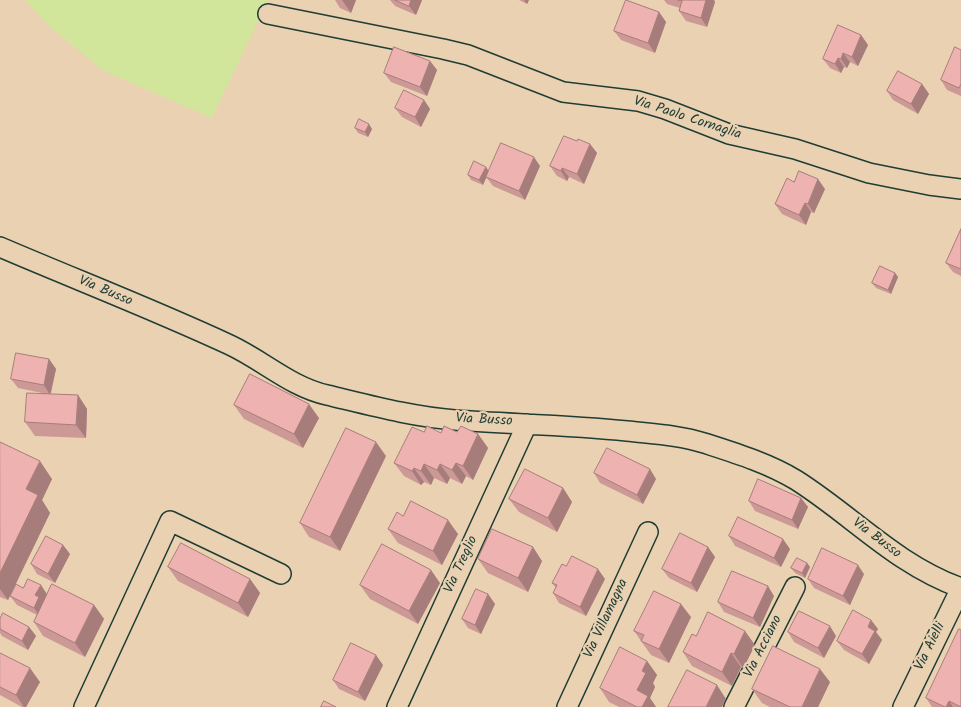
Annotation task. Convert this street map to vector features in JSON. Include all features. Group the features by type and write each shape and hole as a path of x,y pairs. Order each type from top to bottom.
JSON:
{"street":[{"name":"Via Paolo Cornaglia","path":"268,14 468,55 563,92 638,101 665,109 729,134 794,149 869,173 929,185 961,189"},
{"name":"Via Busso","path":"0,247 233,346 284,377 309,390 327,396 432,418 586,427 686,438 768,466 805,486 906,561 937,578 961,588"},
{"name":"Via Treglio","path":"397,707 527,424"},
{"path":"84,707 170,521 282,574"},
{"name":"Via Villamagna","path":"568,706 648,532"},
{"name":"Via Acciano","path":"734,707 795,587"},
{"name":"Via Aielli","path":"903,707 961,588"}],"green space":[{"path":"25,0 268,0 212,118 104,71 50,27"}],"building":[{"path":"395,0 411,0 409,6"},
{"path":"626,0 659,12 648,43 614,31"},
{"path":"678,0 706,0 701,18 679,11 682,1"},
{"path":"838,25 861,35 852,57 843,53 841,59 838,58 835,64 823,59"},
{"path":"394,47 430,61 420,87 384,73"},
{"path":"955,47 961,50 961,84 959,88 941,80"},
{"path":"898,71 922,84 911,104 887,91"},
{"path":"404,90 424,100 415,117 395,108"},
{"path":"359,119 369,124 365,132 355,128"},
{"path":"564,136 590,144 577,174 562,168 561,171 550,166"},
{"path":"501,143 534,157 519,191 486,177"},
{"path":"474,161 486,167 479,180 468,175"},
{"path":"799,171 818,179 808,204 805,203 799,215 775,204 787,178 794,182"},
{"path":"961,229 961,269 946,263"},
{"path":"880,266 895,273 888,290 872,283"},
{"path":"16,353 49,359 44,385 11,379"},
{"path":"250,374 309,404 294,434 234,405"},
{"path":"27,393 78,395 76,425 25,422"},
{"path":"427,426 441,433 444,426 457,432 461,426 478,434 463,466 456,463 452,470 440,464 437,470 424,464 421,471 414,468 412,471 394,463 412,427 424,432"},
{"path":"346,428 376,442 330,537 300,523"},
{"path":"0,442 40,461 26,489 38,495 0,573"},
{"path":"607,448 650,469 637,495 594,473"},
{"path":"525,469 563,488 548,518 509,499"},
{"path":"758,479 801,498 792,520 749,501"},
{"path":"411,501 448,520 433,551 388,529 397,512 403,516"},
{"path":"738,517 783,539 774,558 729,536"},
{"path":"492,529 533,547 518,578 478,559"},
{"path":"680,533 708,547 691,583 662,569"},
{"path":"46,536 63,545 48,574 31,564"},
{"path":"181,543 250,579 238,603 168,567"},
{"path":"382,544 431,570 409,611 360,585"},
{"path":"822,548 858,565 843,596 808,579"},
{"path":"572,556 598,569 580,607 553,593 557,585 552,583 562,564 566,566"},
{"path":"797,558 807,563 802,573 791,568"},
{"path":"732,571 768,586 753,618 718,602"},
{"path":"28,579 41,585 35,595 39,597 34,608 10,596 16,584 23,588"},
{"path":"52,584 94,605 75,643 34,622"},
{"path":"476,589 488,594 475,625 462,619"},
{"path":"654,591 681,604 659,649 641,641 644,635 634,631"},
{"path":"853,610 871,620 868,627 875,631 862,654 837,641"},
{"path":"799,611 830,626 818,648 788,632"},
{"path":"708,612 745,631 734,654 731,653 722,672 683,652 692,634 696,636"},
{"path":"3,613 29,627 22,641 0,629 0,619"},
{"path":"959,629 961,630 961,707 949,701 945,707 926,698"},
{"path":"351,643 376,655 358,692 333,680"},
{"path":"773,646 820,669 802,707 790,707 752,689"},
{"path":"620,647 647,661 642,671 646,673 637,690 648,696 642,707 637,707 600,688"},
{"path":"0,653 30,668 16,695 0,687"},
{"path":"687,670 717,685 706,707 668,707"},
{"path":"324,701 336,707 321,707"}]}
